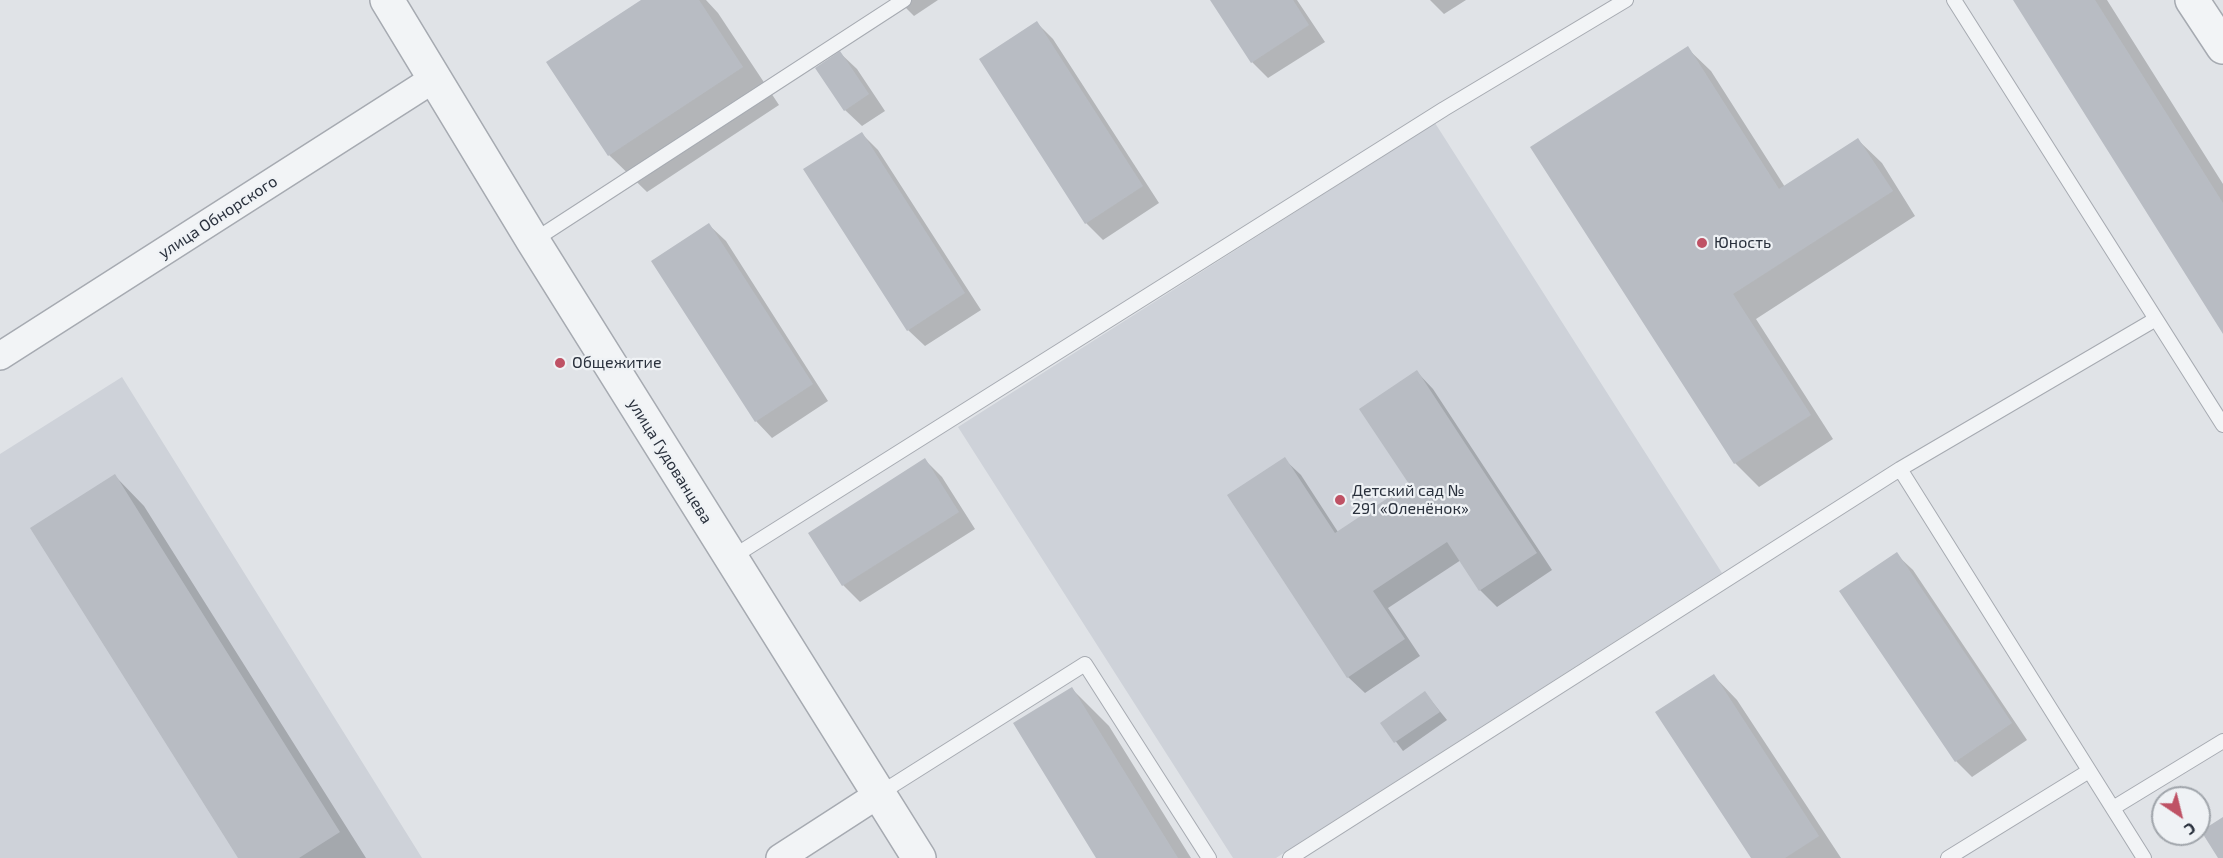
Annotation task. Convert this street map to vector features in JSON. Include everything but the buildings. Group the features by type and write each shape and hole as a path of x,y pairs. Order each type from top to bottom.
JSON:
{"street":[{"name":"улица Гудованцева","path":"387,0 532,242 919,858"},
{"path":"2192,0 2223,47"},
{"name":"улица Обнорского","path":"0,356 435,78"},
{"path":"780,858 879,794"}],"lane":[{"path":"532,242 904,0"},
{"path":"731,558 1444,109 1626,0"},
{"path":"1954,0 2223,425"},
{"path":"1290,858 1900,469 2156,320"},
{"path":"1900,469 2144,858"},
{"path":"879,794 1085,663 1209,858"},
{"path":"2113,808 2223,741"},
{"path":"1948,858 2089,771"}],"shaded area":[{"name":"Детский сад № 291 «Оленёнок»","path":"1435,123 1722,573 1276,858 1233,858 958,427"},
{"path":"122,377 422,858 0,858 0,454"}],"place":[{"name":"Юность","path":"1702,243"},
{"name":"Общежитие","path":"560,363"},
{"name":"Детский сад № 291 «Оленёнок»","path":"1340,500"}]}
